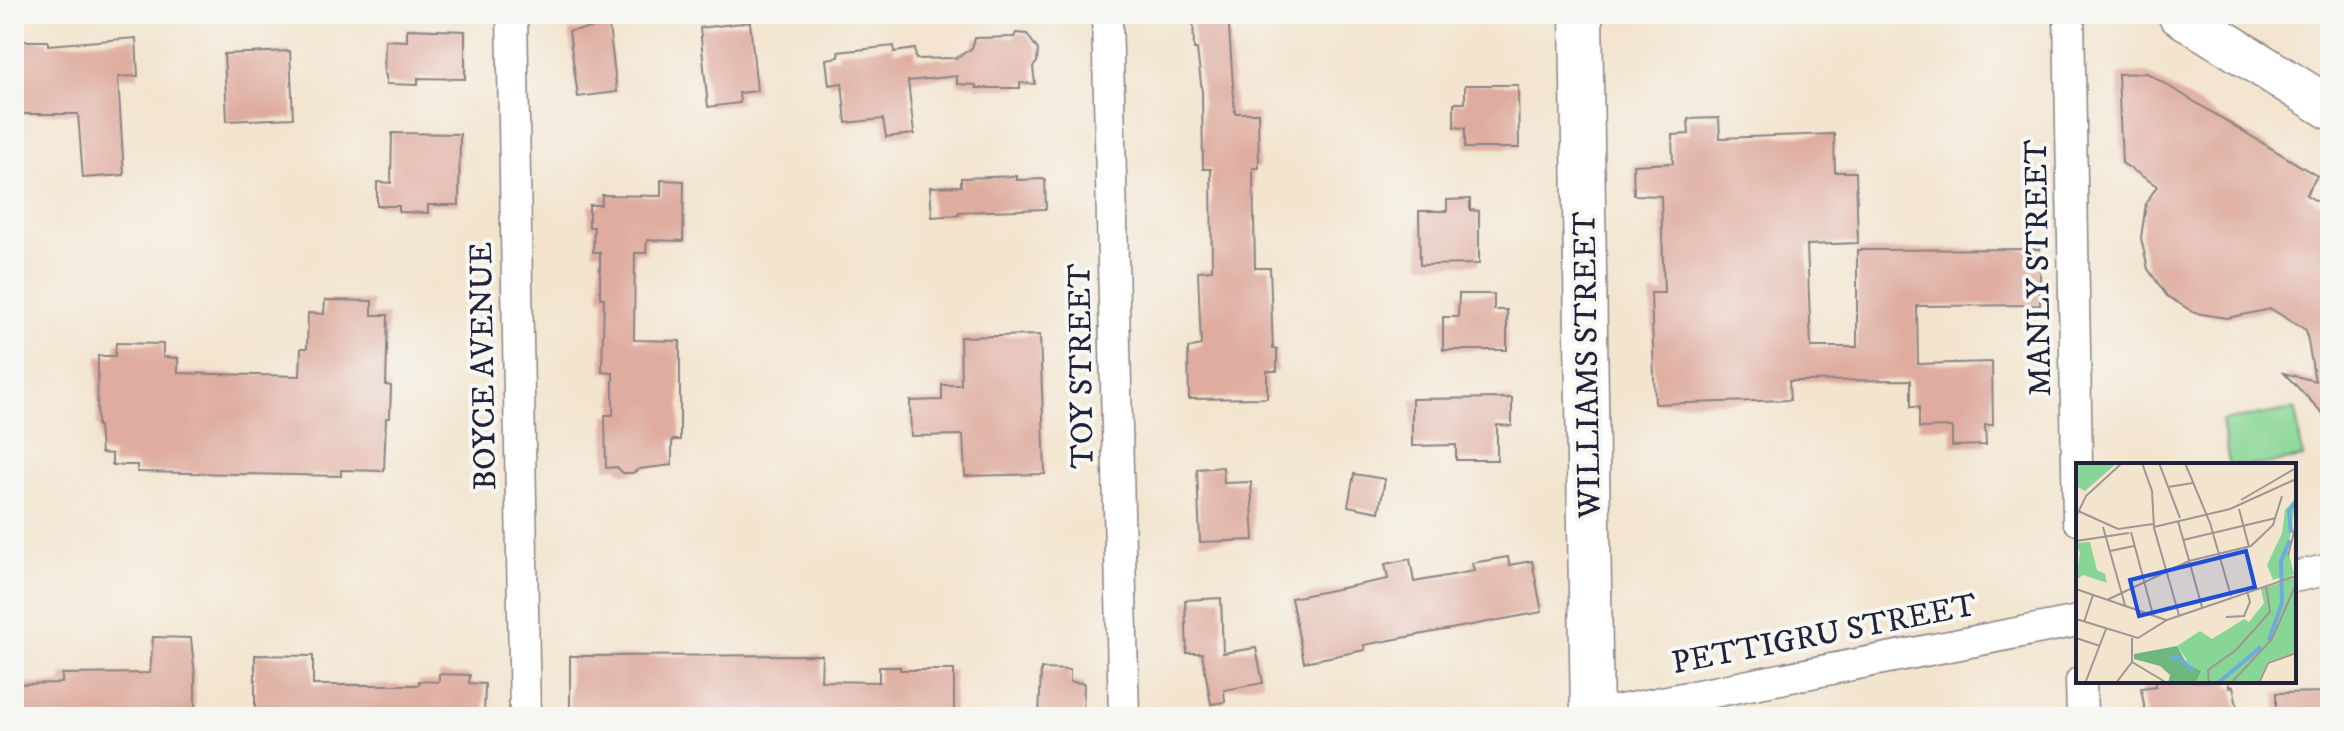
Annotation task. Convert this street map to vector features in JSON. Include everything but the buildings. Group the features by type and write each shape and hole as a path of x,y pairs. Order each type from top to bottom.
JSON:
{"street":[{"name":"BOYCE AVENUE","path":"512,14 525,717"},
{"name":"TOY STREET","path":"1107,14 1124,717"},
{"name":"WILLIAMS STREET","path":"1581,14 1590,717"},
{"name":"MANLY STREET","path":"2069,14 2077,463"},
{"path":"2179,14 2330,108"},
{"path":"2296,577 2330,569"},
{"name":"PETTIGRU STREET","path":"1590,717 2076,621"},
{"path":"2081,683 2082,717"}],"green space":[{"path":"2295,409 2303,458 2272,463 2229,463 2222,421"},
{"path":"2330,608 2330,658 2323,658 2320,610"}]}
